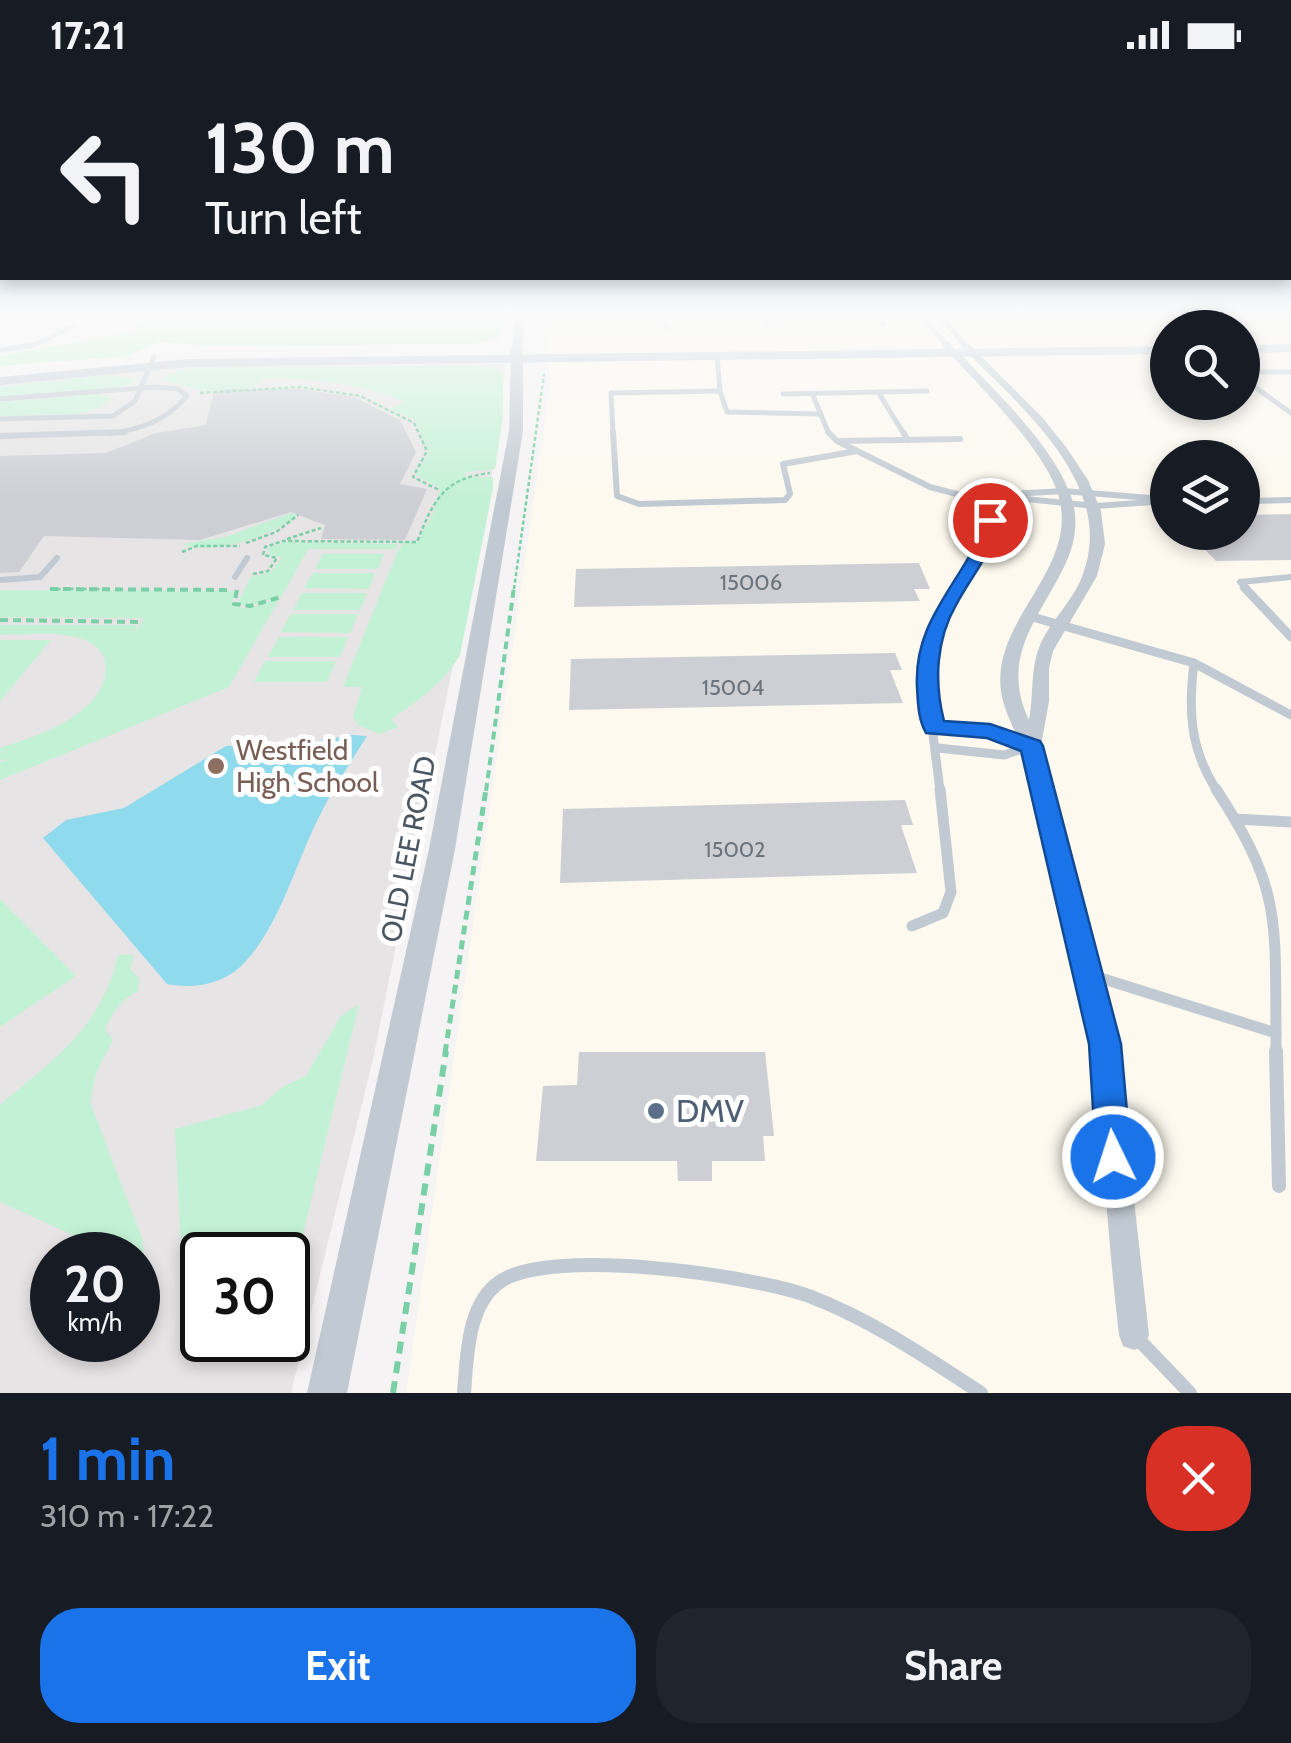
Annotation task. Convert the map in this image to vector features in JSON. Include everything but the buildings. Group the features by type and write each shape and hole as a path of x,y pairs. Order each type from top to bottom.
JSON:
{"main road":[{"path":"0,380 42,375"}],"street":[{"name":"OLD LEE ROAD","path":"327,1393 442,849 509,472 521,375"},
{"path":"979,375 1046,465 1064,498 1068,546 1029,616 1012,662 1009,690 1032,746 1105,1044 1119,1232 1134,1335"},
{"path":"986,375 1066,454 1093,499 1100,544 1090,576 1058,624 1042,662 1041,699 1032,746"}],"lane":[{"path":"0,419 108,418 129,408 147,375"},
{"path":"719,375 722,408 727,412 820,414"},
{"path":"0,399 142,388 178,390 186,400 167,415 128,431 92,436 0,436"},
{"path":"1260,389 1291,413"},
{"path":"720,391 612,393 617,496 622,501 785,500 790,494 783,464 857,452"},
{"path":"878,392 908,440"},
{"path":"783,394 927,392"},
{"path":"812,393 828,434 930,487 993,500 1150,500"},
{"path":"837,441 960,438"},
{"path":"993,500 1150,500"},
{"path":"912,926 943,913 951,892 938,748 927,689 932,640 944,607 986,543 993,500"},
{"path":"1260,501 1291,500"},
{"path":"0,580 40,576 57,558"},
{"path":"235,577 247,558"},
{"path":"1291,577 1240,582 1291,637"},
{"path":"1029,616 1194,662 1291,714"},
{"path":"1194,662 1186,701 1188,729 1197,756 1263,868 1271,894 1279,1186"},
{"path":"934,728 990,731 1032,746"},
{"path":"938,748 1004,755 1032,746"},
{"path":"1234,819 1291,822"},
{"path":"1090,974 1276,1033"},
{"path":"464,1393 470,1336 481,1302 502,1280 531,1266 629,1267 719,1277 805,1294 900,1338 981,1393"},
{"path":"1134,1335 1190,1393"}],"path":[{"path":"392,1393 545,375"},
{"path":"197,393 300,387 373,400 414,423 427,452 413,477 439,490"},
{"path":"283,541 417,542 439,490 452,478 509,472"},
{"path":"237,546 276,532 298,515"},
{"path":"182,552 197,546 265,546 322,528"},
{"path":"398,549 401,542"},
{"path":"265,546 262,555 277,558 268,572 250,575 236,590 234,604 242,608 282,597"},
{"path":"40,588 236,590"},
{"path":"0,620 142,622"}],"shaded area":[{"name":"Westfield High School","path":"104,375 505,375 492,473 373,1059 310,1316 310,1232 180,1232 180,1362 299,1362 291,1393 0,1393 0,385"},
{"path":"549,375 1150,375 1150,420 1260,420 1260,375 1291,375 1291,1393 406,1393"}],"green space":[{"path":"108,375 137,379 124,387 0,397 0,387"},
{"path":"168,375 503,375 503,417 495,469 466,472 464,477 493,477 493,488 460,655 438,683 391,719 398,727 379,734 358,725 353,717 362,687 343,687 398,550 404,542 417,542 433,514 440,488 416,475 429,452 415,420 390,409 404,402 370,390 299,379 263,378 254,388 202,391 164,380"},
{"path":"98,394 112,398 99,408 74,415 0,416 0,402"},
{"path":"292,513 297,515 272,531 241,542 209,548 182,544 225,537"},
{"path":"284,542 398,544 395,549 308,549 282,596 248,606 237,604 251,577 271,572 282,558 269,555 268,548"},
{"path":"323,554 384,554 378,569 315,569"},
{"path":"313,573 375,573 369,589 304,588"},
{"path":"0,590 235,591 232,603 245,609 280,598 229,687 0,780 0,762 9,759 0,760 0,748 48,730 81,711 94,699 106,669 100,651 85,640 54,634 0,635 0,625 137,625 133,635 144,618 0,617"},
{"path":"302,593 367,593 360,610 293,610"},
{"path":"291,614 358,614 350,633 281,632"},
{"path":"279,637 348,637 340,657 268,657"},
{"path":"0,640 51,640 0,701"},
{"path":"265,661 336,661 327,682 254,682"},
{"path":"0,899 76,976 0,1027"},
{"path":"118,955 134,955 130,969 139,978 138,991 118,1007 105,1030 113,1040 96,1073 90,1102 140,1232 66,1232 0,1202 0,1105 73,1040 88,1022 111,980"},
{"path":"359,1004 303,1232 180,1232 175,1129 262,1105 282,1087 306,1076 341,1016"}],"water":[{"path":"367,736 321,812 275,918 240,967 215,982 196,986 167,984 43,838 66,820 124,808 226,746 301,744"}],"place":[{"name":"Westfield High School","path":"216,766"},
{"name":"DMV","path":"656,1111"}],"route":[{"path":"990,520 986,543 944,607 932,640 927,668 929,706 934,728 990,731 1032,746 1105,1044 1113,1157"}]}
